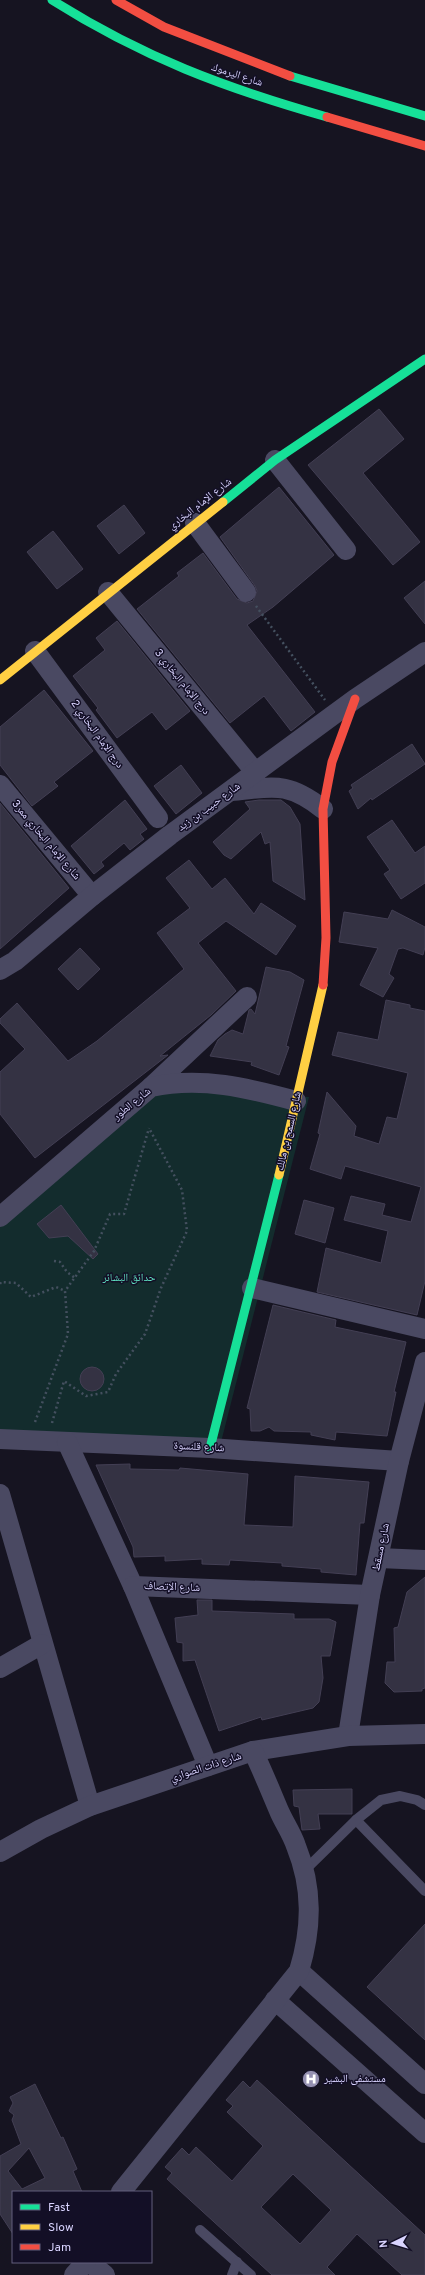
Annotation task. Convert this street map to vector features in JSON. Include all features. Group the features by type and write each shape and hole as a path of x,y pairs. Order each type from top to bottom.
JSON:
{"main road":[{"name":"شارع اليرموك","path":"52,0 112,36 174,66 214,82 425,146"},
{"name":"شارع اليرموك","path":"116,0 164,27 236,56 299,79 425,116"},
{"name":"شارع الإمام البخاري","path":"0,680 108,592 276,460 425,359"},
{"name":"شارع السمح بن مالك","path":"210,1448 252,1288 323,985 326,896 323,809 332,762 355,700"}],"street":[{"path":"276,460 346,550"},
{"path":"195,523 246,592"},
{"name":"درج الإمام البخاري 3","path":"108,592 256,773"},
{"name":"درج الإمام البخاري 2","path":"35,651 158,818"},
{"name":"شارع حبيب بن زيد","path":"0,970 15,961 92,896 170,835 335,714 425,652"},
{"name":"شارع الإمام البخاري ممر3","path":"0,785 92,896"},
{"path":"231,791 285,788 304,794 323,809"},
{"path":"151,1087 247,997"},
{"name":"شارع الطور","path":"0,1217 151,1087 172,1082 192,1081 244,1087 296,1100"},
{"path":"252,1288 425,1329"},
{"name":"شارع مسقط","path":"348,1736 370,1595 399,1461 419,1412 425,1362"},
{"name":"شارع قلنسوة","path":"0,1439 210,1448 399,1461"},
{"name":"شارع الإتصاف","path":"67,1442 133,1586 370,1595"},
{"path":"0,1494 42,1644 90,1806"},
{"path":"379,1558 425,1560"},
{"path":"133,1586 208,1766"},
{"path":"0,1668 42,1644"},
{"name":"شارع ذات الصواري","path":"0,1852 41,1829 90,1806 253,1752 348,1736 425,1734"},
{"path":"122,2191 299,1971 309,1931 309,1912 304,1871 296,1845 253,1752"},
{"path":"299,1971 425,2084"},
{"path":"275,2000 425,2133"},
{"path":"74,2275 85,2263"},
{"path":"90,2263 104,2275"}],"lane":[{"path":"304,1871 356,1820 381,1800 400,1796 417,1800 425,1805"},
{"path":"356,1820 425,1891"},
{"path":"200,2230 251,2275"},
{"path":"232,2275 237,2262"}],"path":[{"path":"246,592 335,714"},
{"path":"29,1440 68,1334 65,1291 94,1250 110,1214 124,1214 149,1128 182,1190 188,1231 161,1288 145,1334 116,1374 108,1392 86,1396 64,1381 51,1426"},
{"path":"54,1261 60,1262 67,1272 74,1278"},
{"path":"0,1284 1,1282 16,1283 32,1297 56,1287 65,1291"}],"green space":[{"name":"حدائق البشائر","path":"156,1086 309,1097 219,1450 0,1434 0,1217"}],"building":[{"path":"379,409 404,439 363,473 420,542 393,565 308,465"},
{"path":"279,487 334,555 273,607 247,625 315,712 291,731 264,696 230,723 137,609 179,576 177,573 203,553 237,599 247,603 253,601 257,591 255,586 220,537"},
{"path":"124,505 145,533 119,554 97,526"},
{"path":"53,531 83,569 57,589 27,552"},
{"path":"425,581 425,624 404,598"},
{"path":"117,621 190,711 166,730 152,712 117,738 96,710 98,708 73,676 105,650 96,638"},
{"path":"44,690 93,751 54,782 58,786 32,806 0,765 0,727"},
{"path":"412,744 425,764 372,800 371,798 358,809 349,791 353,788 351,785"},
{"path":"181,765 202,793 176,814 154,786"},
{"path":"125,800 147,829 140,834 144,839 130,850 124,843 101,862 104,866 94,874 71,846"},
{"path":"259,800 281,800 290,807 300,824 305,900 273,881 270,842 265,844 261,832 231,859 224,855 213,842 250,809 245,802"},
{"path":"0,803 69,888 0,949"},
{"path":"392,820 415,853 425,846 425,883 401,899 384,874 390,870 367,837"},
{"path":"189,860 212,889 225,878 254,914 261,903 296,926 276,955 226,921 198,943 236,991 211,1015 160,1056 168,1055 35,1158 0,1114 0,1072 25,1049 0,1023 0,1019 17,1003 68,1061 97,1041 184,969 157,933 190,908 166,878"},
{"path":"392,910 425,927 425,947 423,955 403,948 398,949 389,974 394,978 383,997 360,985 378,948 339,942 344,912 388,919"},
{"path":"80,948 100,969 78,990 58,969"},
{"path":"266,967 290,972 304,980 286,1046 289,1047 279,1075 251,1065 252,1062 210,1056 218,1040 225,1034 232,1030 243,1034 249,1010 251,1009 255,1014"},
{"path":"386,1000 410,1005 410,1008 425,1011 425,1281 417,1315 317,1292 326,1248 381,1263 388,1231 344,1220 351,1196 385,1204 382,1215 411,1222 421,1187 345,1166 341,1179 310,1169 320,1134 318,1133 327,1092 356,1126 354,1136 379,1144 387,1117 397,1119 408,1073 332,1055 338,1032 378,1040"},
{"path":"304,1200 334,1208 325,1243 295,1234"},
{"path":"61,1205 98,1254 93,1259 68,1236 49,1238 37,1224"},
{"path":"273,1305 336,1320 335,1327 406,1342 394,1392 396,1392 387,1436 336,1432 335,1440 311,1435 311,1432 274,1431 269,1427 260,1431 251,1431 250,1409 247,1408"},
{"path":"92,1367 97,1368 103,1374 103,1384 97,1390 92,1391 87,1390 81,1384 80,1379 81,1374 87,1368"},
{"path":"130,1464 130,1469 179,1470 180,1468 248,1474 244,1525 293,1527 295,1476 369,1482 364,1523 360,1523 356,1575 321,1572 321,1569 282,1566 282,1563 230,1560 229,1565 202,1564 202,1559 165,1561 165,1556 134,1557 133,1547 96,1465"},
{"path":"425,1577 425,1688 422,1689 422,1691 394,1692 385,1683 387,1662 395,1662 394,1628 398,1627 407,1592"},
{"path":"197,1600 212,1600 212,1611 294,1614 294,1619 329,1619 336,1622 330,1656 321,1656 323,1678 319,1702 313,1708 262,1720 261,1717 219,1731 195,1660 183,1661 183,1643 177,1642 175,1618 198,1615"},
{"path":"352,1789 352,1814 318,1814 320,1829 302,1830 299,1807 294,1806 293,1790"},
{"path":"425,1924 425,2040 367,1987"},
{"path":"257,2080 425,2235 425,2275 402,2275 357,2234 327,2267 335,2275 272,2275 167,2179 172,2173 165,2167 182,2148 189,2155 196,2147 232,2181 263,2146 227,2112 233,2106 226,2100 243,2081 250,2088","holes":["293,2174 331,2210 300,2244 261,2207"]},
{"path":"35,2084 61,2138 63,2137 77,2169 73,2171 82,2191 12,2191 12,2232 0,2214 0,2156 21,2144 12,2120 14,2115 9,2111 13,2103 10,2097","holes":["29,2148 45,2178 22,2189 8,2171"]}],"traffic: fast":[{"path":"52,0 119,38 185,69 254,94 327,117"},
{"path":"290,76 425,116"},
{"path":"223,502 275,460 425,359"},
{"path":"210,1448 279,1175"}],"traffic: slow":[{"path":"0,680 223,502"},
{"path":"279,1175 323,985"}],"traffic: jam":[{"path":"116,0 164,27 290,76"},
{"path":"327,117 425,146"},
{"path":"323,985 326,938 323,809 332,762 355,699"}],"place":[{"name":"مستشفى البشير","path":"311,2079"}]}
